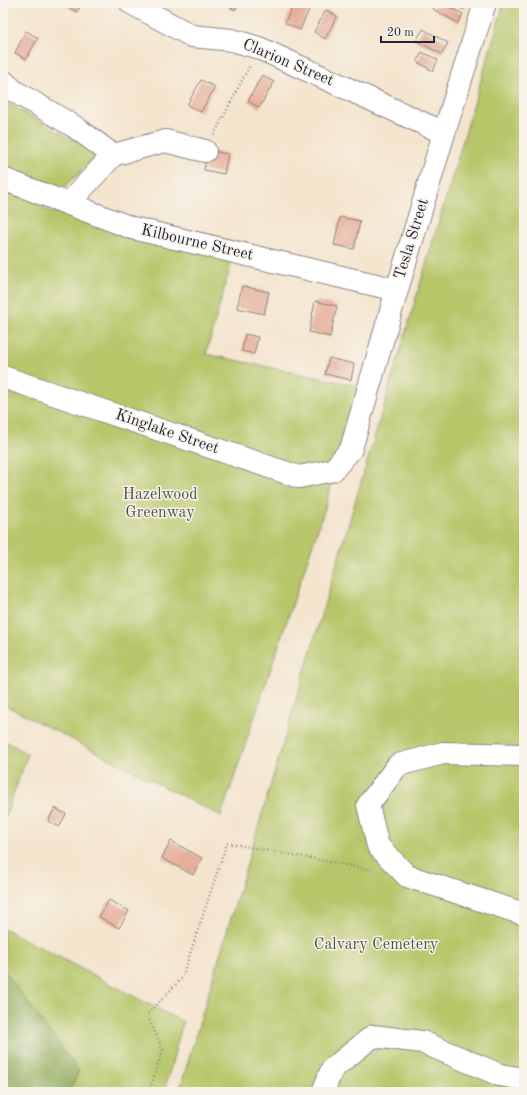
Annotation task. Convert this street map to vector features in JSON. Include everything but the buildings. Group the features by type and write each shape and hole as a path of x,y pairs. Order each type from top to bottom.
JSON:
{"street":[{"name":"Clarion Street","path":"131,3 192,36 232,40 259,48 444,133"},
{"name":"Tesla Street","path":"333,470 351,449 444,133 485,3"},
{"path":"3,81 14,91 75,127 113,155"},
{"path":"68,204 113,155 165,141 205,151"},
{"name":"Kilbourne Street","path":"3,179 132,228 397,290"},
{"name":"Kinglake Street","path":"3,376 299,477 333,470"},
{"path":"524,755 443,753 398,764 368,805 378,846 407,876 524,914"},
{"path":"323,1092 332,1069 372,1036 422,1042 500,1075 524,1079"}],"path":[{"path":"205,151 259,48"},
{"path":"149,1092 163,1050 147,1015 182,978 227,843 375,870"}],"green space":[{"name":"Calvary Cemetery","path":"504,3 524,3 524,1092 179,1092"},
{"name":"Hazelwood Greenway","path":"3,101 99,154 42,209 232,261 206,354 359,386 326,505 221,816 3,704"},
{"path":"3,740 28,754 3,823"},
{"path":"3,928 183,1022 164,1092 3,1092"},
{"path":"3,969 79,1071 69,1092 3,1092"}]}
